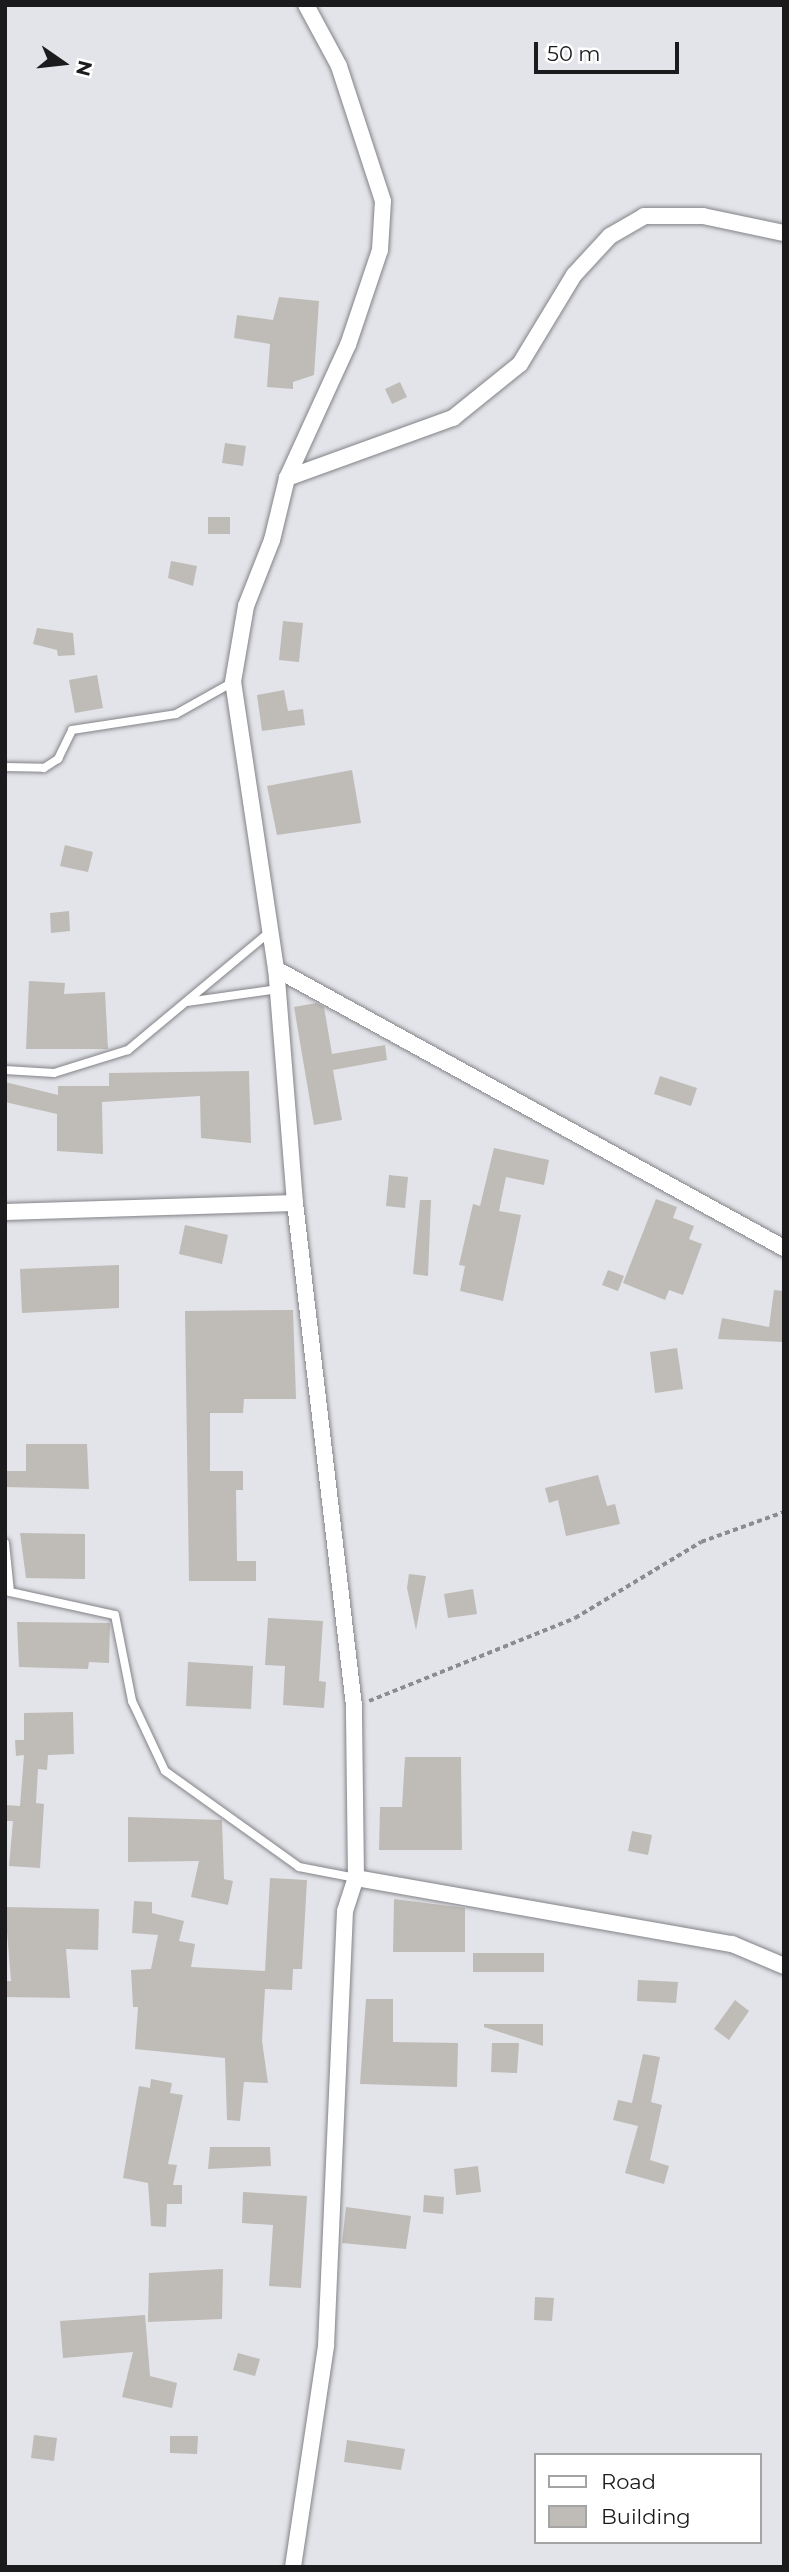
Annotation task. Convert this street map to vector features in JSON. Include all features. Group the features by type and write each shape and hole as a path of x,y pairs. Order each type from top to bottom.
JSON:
{"street":[{"path":"293,2567 326,2346 345,1911 356,1878 354,1706 295,1203 276,969 233,682 246,606 272,540 287,478 348,345 380,250 383,201 339,66 306,5"},
{"path":"287,478 453,418 520,365 574,275 610,236 643,216 704,216 784,233"},
{"path":"276,969 784,1248"},
{"path":"5,1212 295,1203"},
{"path":"356,1878 732,1944 784,1966"}],"lane":[{"path":"5,768 44,768 58,759 72,730 176,715 233,682"},
{"path":"5,1070 54,1073 128,1051 271,931"},
{"path":"187,1002 278,989"},
{"path":"5,1543 10,1592 115,1615 132,1701 165,1771 299,1867 356,1878"}],"path":[{"path":"354,1706 575,1618 701,1542 784,1512"}],"building":[{"path":"279,297 319,301 314,375 293,382 293,389 267,387 270,344 234,338 237,315 273,320"},
{"path":"400,382 407,397 392,404 385,389"},
{"path":"225,443 246,446 243,466 222,463"},
{"path":"208,517 230,517 230,534 208,534"},
{"path":"171,561 197,566 193,586 168,578"},
{"path":"283,621 303,623 299,662 279,660"},
{"path":"37,628 73,633 75,655 58,656 57,650 33,644"},
{"path":"97,675 103,708 75,713 69,680"},
{"path":"284,690 288,711 303,709 305,725 262,731 257,695"},
{"path":"352,770 361,823 277,835 267,786"},
{"path":"65,845 93,852 88,872 60,866"},
{"path":"69,911 70,931 51,933 50,913"},
{"path":"29,981 65,983 64,994 105,992 108,1049 26,1049"},
{"path":"316,1003 324,1007 332,1054 385,1045 387,1060 333,1070 342,1120 314,1125 294,1007"},
{"path":"249,1071 251,1143 201,1138 200,1096 102,1102 103,1154 57,1151 57,1114 5,1102 5,1082 58,1095 58,1086 109,1086 109,1073"},
{"path":"660,1076 697,1088 691,1106 654,1094"},
{"path":"494,1148 549,1160 544,1185 506,1177 499,1211 521,1215 503,1301 460,1291 465,1266 459,1265 473,1204 480,1206"},
{"path":"389,1175 408,1177 405,1208 386,1206"},
{"path":"656,1199 677,1207 673,1218 694,1226 689,1239 702,1244 683,1295 669,1290 665,1300 623,1283"},
{"path":"420,1200 431,1200 428,1276 413,1274"},
{"path":"185,1225 228,1235 222,1264 179,1254"},
{"path":"119,1265 119,1308 22,1313 20,1269"},
{"path":"608,1270 624,1276 618,1291 602,1285"},
{"path":"774,1290 784,1291 784,1342 718,1339 722,1318 769,1327"},
{"path":"293,1310 296,1399 244,1399 243,1413 210,1413 210,1471 243,1471 243,1490 236,1490 237,1561 256,1561 256,1581 189,1581 185,1311"},
{"path":"677,1348 683,1389 655,1393 650,1352"},
{"path":"26,1444 87,1444 89,1489 5,1487 5,1471 26,1471"},
{"path":"598,1475 607,1506 615,1504 620,1524 566,1536 558,1500 549,1503 545,1488"},
{"path":"20,1533 85,1534 85,1579 26,1578"},
{"path":"409,1574 426,1576 416,1630 407,1588"},
{"path":"473,1589 477,1614 448,1618 444,1594"},
{"path":"268,1618 323,1621 319,1681 326,1682 324,1708 283,1705 285,1666 265,1665"},
{"path":"17,1622 110,1623 109,1663 89,1662 88,1669 19,1667"},
{"path":"188,1662 253,1666 251,1709 186,1706"},
{"path":"73,1712 74,1754 48,1755 47,1770 38,1769 36,1803 44,1804 40,1868 9,1866 13,1821 5,1821 5,1805 20,1806 24,1755 16,1756 15,1740 24,1740 24,1713"},
{"path":"405,1757 461,1757 462,1850 379,1850 380,1807 402,1807"},
{"path":"128,1817 222,1820 224,1879 233,1881 228,1905 191,1897 199,1861 128,1862"},
{"path":"632,1831 652,1835 648,1855 628,1851"},
{"path":"270,1878 307,1880 302,1969 293,1969 292,1990 265,1989 262,2041 268,2083 244,2082 240,2121 227,2120 225,2058 135,2049 138,2007 133,2007 131,1970 151,1969 158,1935 132,1933 134,1901 152,1902 152,1913 184,1921 179,1941 195,1944 191,1967 265,1971"},
{"path":"394,1899 465,1908 465,1952 393,1952"},
{"path":"5,1907 99,1909 98,1950 66,1949 70,1998 5,1997 5,1981 11,1981"},
{"path":"473,1953 544,1953 544,1972 473,1972"},
{"path":"638,1980 678,1982 676,2003 637,2001"},
{"path":"366,1999 393,1999 393,2042 458,2043 457,2087 360,2084"},
{"path":"735,2000 749,2011 729,2040 714,2029"},
{"path":"484,2024 543,2024 543,2046 484,2027"},
{"path":"492,2043 519,2043 517,2073 491,2072"},
{"path":"643,2054 660,2057 651,2102 662,2105 650,2160 669,2166 664,2184 625,2173 638,2126 613,2120 618,2100 632,2103"},
{"path":"151,2079 172,2083 170,2093 183,2095 168,2164 177,2165 173,2185 182,2185 182,2204 167,2204 166,2227 151,2226 148,2183 123,2178 139,2086 150,2088"},
{"path":"210,2147 270,2147 271,2166 208,2169"},
{"path":"478,2166 481,2192 456,2195 454,2169"},
{"path":"243,2192 307,2196 301,2288 269,2286 273,2225 242,2223"},
{"path":"424,2195 444,2197 443,2214 423,2212"},
{"path":"346,2207 411,2216 406,2249 342,2243"},
{"path":"223,2269 222,2319 148,2322 149,2273"},
{"path":"535,2297 554,2298 552,2321 534,2320"},
{"path":"145,2315 150,2376 177,2383 172,2408 122,2397 133,2352 63,2358 60,2321"},
{"path":"238,2353 260,2359 255,2376 233,2370"},
{"path":"34,2435 57,2438 54,2461 31,2458"},
{"path":"170,2436 198,2436 197,2454 170,2453"},
{"path":"347,2440 405,2449 401,2470 344,2462"}]}
